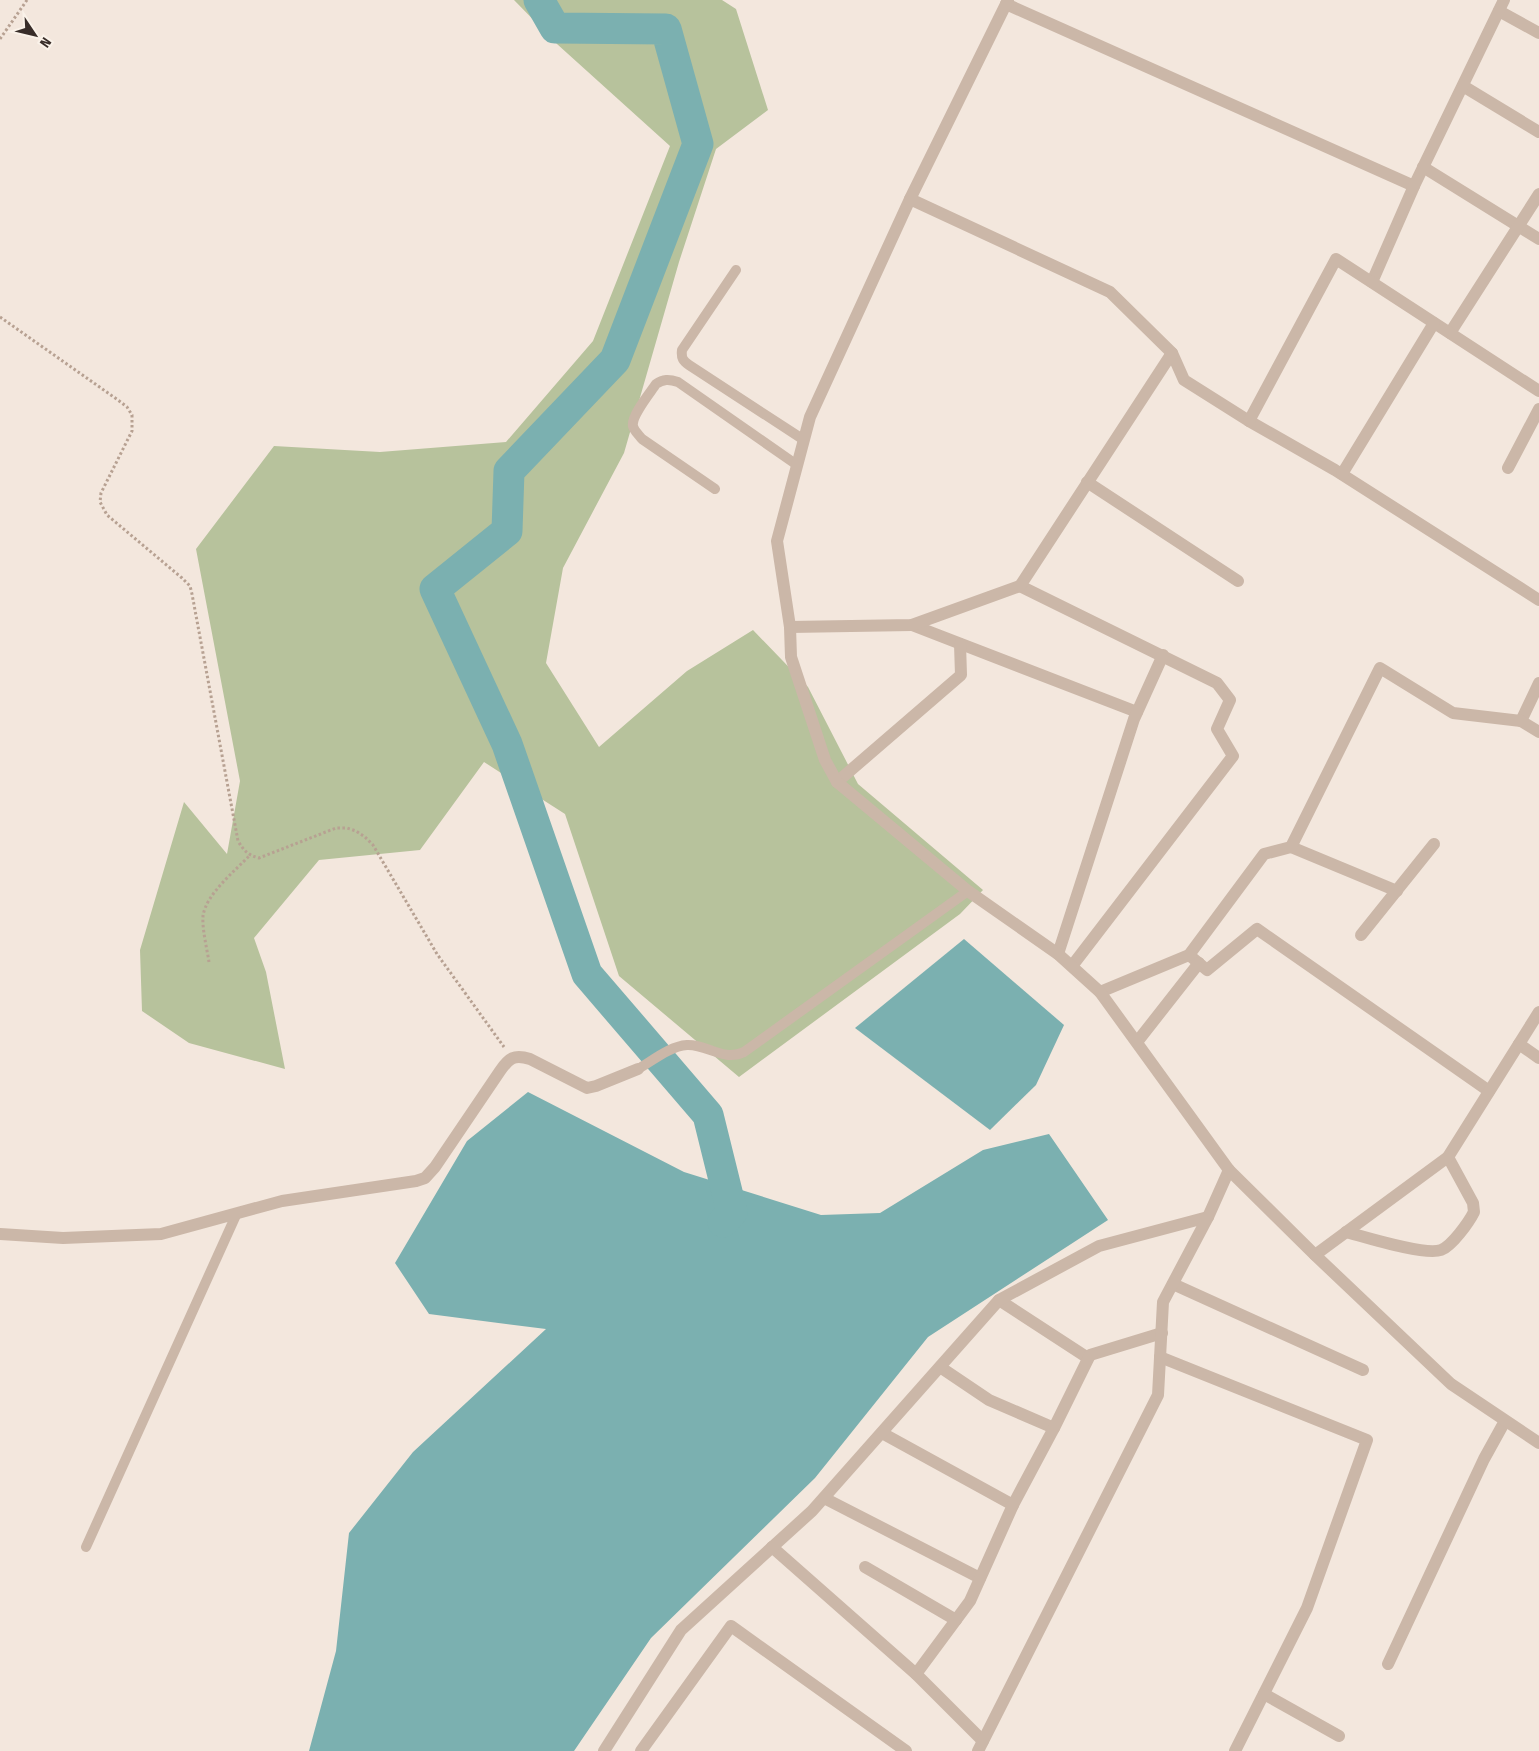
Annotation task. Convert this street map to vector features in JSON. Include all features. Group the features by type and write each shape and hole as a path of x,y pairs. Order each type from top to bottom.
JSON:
{"street":[{"path":"1414,186 1007,2 910,199 810,416 776,541 790,628 791,657 825,760 836,782 968,892 1058,954 1100,992 1229,1170 1314,1255 1451,1384 1539,1443"},
{"path":"1372,282 1414,186 1502,3 1539,33"},
{"path":"1463,86 1539,132"},
{"path":"1423,168 1539,239"},
{"path":"1450,333 1539,194"},
{"path":"910,199 1110,292 1172,353 1184,380 1249,421 1342,474 1539,600"},
{"path":"1249,421 1336,259 1537,387"},
{"path":"1342,474 1434,323"},
{"path":"790,628 912,625 1020,586 1172,353"},
{"path":"1508,468 1539,409"},
{"path":"1087,482 1238,581"},
{"path":"1020,586 1217,683 1230,700 1217,729 1233,756 1072,966"},
{"path":"912,625 1137,712"},
{"path":"836,782 961,675 960,644"},
{"path":"1058,954 1137,712 1163,656"},
{"path":"1291,847 1380,668 1453,713 1521,720 1539,732"},
{"path":"1521,720 1539,683"},
{"path":"1361,935 1434,844"},
{"path":"1100,992 1189,955 1264,854 1291,847 1397,891"},
{"path":"1189,955 1207,970 1257,928 1489,1091"},
{"path":"1137,1042 1199,964"},
{"path":"1314,1255 1448,1157 1539,1012"},
{"path":"1519,1044 1539,1058"},
{"path":"0,1234 63,1238 161,1234 282,1201 416,1181 425,1178 435,1167 500,1071 512,1058 521,1056 530,1059 588,1088 638,1069"},
{"path":"1346,1232 1418,1250 1431,1252 1442,1250 1470,1221 1474,1212 1473,1203 1448,1157"},
{"path":"772,1547 916,1674 981,1746 1158,1394 1163,1302 1208,1217 1229,1170"},
{"path":"604,1751 681,1630 812,1511 999,1300 1099,1246 1208,1217"},
{"path":"1173,1284 1363,1370"},
{"path":"999,1300 1088,1358"},
{"path":"916,1674 970,1601 1013,1505 1090,1355 1162,1333"},
{"path":"1160,1357 1367,1440 1308,1608 1235,1751"},
{"path":"940,1367 989,1400 1054,1428"},
{"path":"1388,1664 1484,1459 1505,1421"},
{"path":"882,1433 1013,1505"},
{"path":"824,1498 980,1578"},
{"path":"865,1567 956,1620"},
{"path":"646,1749 731,1626 906,1751"},
{"path":"1264,1694 1339,1736"}],"lane":[{"path":"736,270 682,350 681,356 689,365 804,440"},
{"path":"715,488 642,438 633,426 633,419 656,384 661,380 678,382 797,465"},
{"path":"638,1069 673,1049 687,1045 729,1056 737,1056 968,892"},
{"path":"86,1547 237,1213"}],"path":[{"path":"0,39 26,0"},
{"path":"0,317 118,400 127,407 132,415 132,431 100,493 100,502 107,515 190,586 238,841 244,850 250,856 259,858 268,856 336,828 348,828 366,837 380,854 437,954 512,1058"},
{"path":"209,962 203,917 206,905 213,894 250,856"}],"green space":[{"path":"514,0 722,0 736,9 768,110 716,149 679,262 624,453 563,568 546,663 599,747 687,671 753,630 808,687 858,784 983,890 960,914 739,1077 619,976 565,814 484,762 420,850 319,860 254,938 266,972 285,1069 189,1043 142,1011 140,950 184,802 227,854 240,781 196,549 274,446 380,452 506,442 593,341 670,146 557,44"}],"water":[{"path":"964,939 1064,1025 1036,1085 990,1130 855,1028"},
{"path":"528,1092 684,1172 821,1215 880,1213 983,1150 1049,1134 1108,1220 928,1337 815,1478 651,1638 574,1751 309,1751 336,1651 349,1533 413,1452 546,1329 429,1314 395,1263 467,1141"}],"waterway":[{"path":"539,0 555,28 666,29 698,144 615,360 509,471 507,531 435,589 507,744 587,974 708,1115 732,1212 723,1222"}]}
